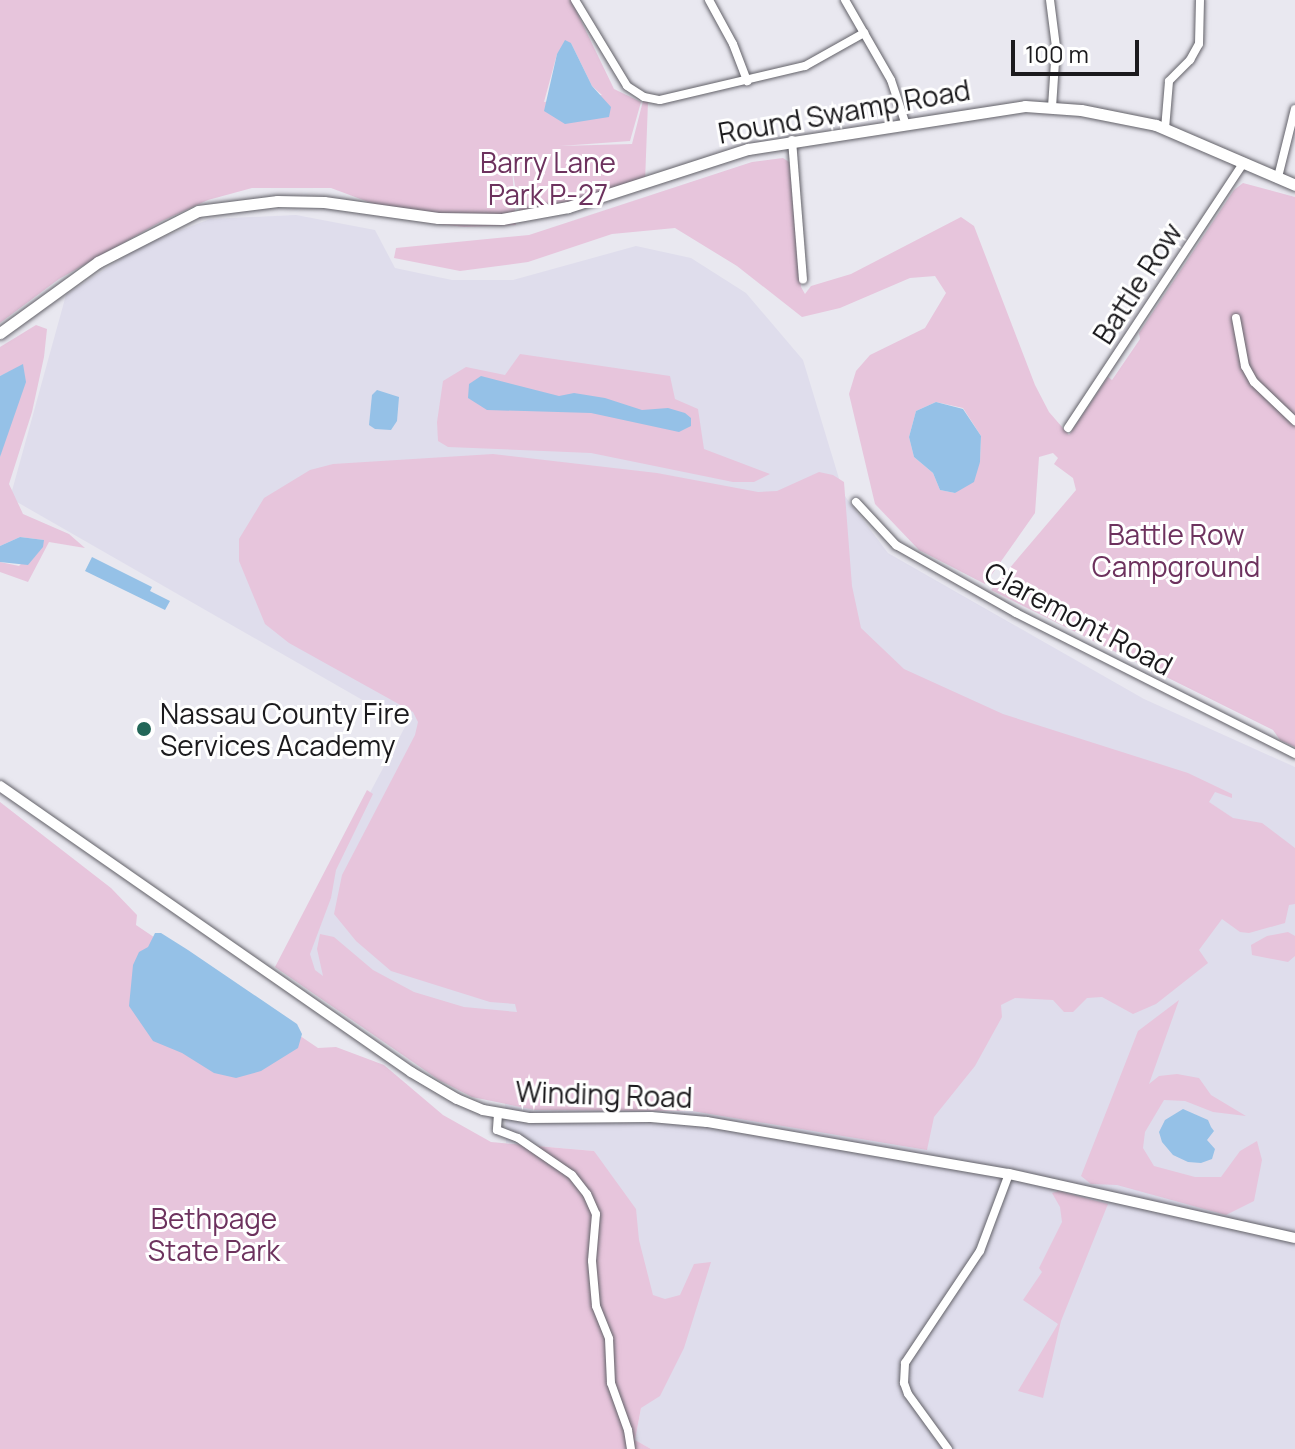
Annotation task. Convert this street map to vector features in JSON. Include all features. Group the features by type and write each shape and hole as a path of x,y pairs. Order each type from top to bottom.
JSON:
{"main road":[{"name":"Round Swamp Road","path":"0,333 98,262 198,211 277,201 324,202 438,218 502,219 568,207 709,159 792,140 1025,106 1052,107 1165,129 1295,185"}],"street":[{"path":"575,0 622,80 636,93 660,100 805,66 864,33"},
{"path":"709,0 733,44 747,81"},
{"path":"845,0 891,80 905,122"},
{"path":"1050,0 1056,47 1052,107"},
{"path":"1165,129 1169,81 1190,60 1199,44 1200,0"},
{"path":"1278,177 1295,109"},
{"path":"792,140 803,280"},
{"name":"Battle Row","path":"1068,428 1244,162"},
{"path":"1236,318 1245,366 1254,382 1295,421"},
{"name":"Claremont Road","path":"856,502 896,545 1016,613 1295,754"},
{"name":"Winding Road","path":"0,786 411,1072 457,1099 498,1114 530,1118 673,1118 1009,1174 1295,1238"},
{"path":"498,1114 497,1130 518,1138 572,1175 587,1194 596,1214 592,1261 596,1306 609,1339 611,1383 618,1396 631,1449"},
{"path":"948,1449 908,1394 904,1383 905,1363 980,1251 1009,1174"}],"shaded area":[{"path":"296,215 375,230 395,268 452,280 513,280 636,246 691,258 746,293 803,360 844,495 888,553 1144,699 1295,767 1295,1449 651,1449 635,1440 655,1334 594,1151 506,1143 505,1097 277,967 406,725 10,498 66,295 140,246 210,219"}],"green space":[{"name":"Barry Lane Park P-27","path":"0,0 571,0 614,89 641,102 630,141 560,146 632,144 643,101 648,102 645,182 520,216 512,167 516,225 464,227 422,222 331,188 252,188 208,200 162,221 59,279 0,323","holes":["571,43 592,86 602,95 544,102 557,54"]},
{"name":"Battle Row Campground","path":"783,158 789,162 801,287 805,294 811,286 851,274 961,217 974,226 1035,385 1049,412 1069,435 1108,377 1112,380 1140,339 1139,333 1234,190 1243,183 1295,197 1295,747 1280,740 1273,730 991,590 1076,490 1073,478 1054,464 1058,458 1053,453 1039,457 1035,513 985,584 919,550 875,504 849,394 856,371 870,355 925,328 946,293 935,276 910,278 840,308 802,317 737,266 675,228 612,234 528,262 460,271 394,258 396,248 529,235 752,162","holes":["936,402 963,408 981,436 980,462 955,493 940,490 933,473 914,457 909,437 916,411"]},
{"path":"36,325 47,329 44,357 32,412 9,484 23,514 69,534 85,548 49,542 28,582 0,572 0,562 19,566 44,540 20,537 0,546 0,457 23,365 0,376 0,347"},
{"path":"520,354 670,376 675,399 698,409 704,449 770,474 754,482 733,482 591,453 448,447 438,441 437,422 443,381 466,367 505,375"},
{"path":"493,454 657,473 758,492 777,491 819,472 833,475 844,482 852,586 861,628 904,669 1003,714 1188,773 1232,794 1232,798 1215,792 1209,802 1233,818 1262,823 1295,848 1295,904 1289,905 1285,923 1249,933 1240,932 1222,919 1199,950 1208,963 1156,1004 1133,1014 1102,997 1087,998 1073,1012 1064,1012 1053,1000 1015,998 1001,1005 1002,1017 975,1066 934,1117 927,1150 692,1111 535,1110 472,1097 439,1080 275,967 367,790 373,794 336,870 331,898 310,954 315,970 323,976 317,949 320,934 334,937 373,970 414,992 464,1007 517,1012 515,1004 490,1002 391,971 356,941 334,914 342,875 415,735 418,722 413,712 289,643 265,624 239,561 239,539 264,498 310,470 333,464"},
{"name":"Bethpage State Park","path":"0,802 111,888 137,915 136,925 318,1048 336,1047 384,1065 443,1115 491,1142 594,1151 636,1209 639,1240 653,1295 665,1299 680,1295 694,1264 711,1262 684,1348 660,1396 641,1408 635,1440 651,1449 0,1449"},
{"path":"1288,932 1295,936 1295,956 1288,962 1252,955 1251,945 1267,936"},
{"path":"1179,1000 1149,1084 1159,1076 1177,1074 1199,1078 1211,1095 1246,1116 1213,1112 1185,1101 1164,1100 1145,1132 1143,1148 1154,1166 1195,1177 1221,1177 1240,1151 1257,1141 1262,1160 1254,1201 1226,1215 1117,1185 1091,1184 1081,1176 1138,1031"},
{"path":"1059,1191 1108,1204 1061,1321 1043,1398 1018,1391 1058,1324 1023,1300 1042,1272 1039,1268 1062,1222 1060,1207 1052,1193"}],"water":[{"path":"565,40 571,43 592,86 611,107 609,117 565,124 544,111 557,54"},
{"path":"23,364 26,382 0,457 0,376"},
{"path":"481,376 559,396 574,393 605,398 642,410 668,408 685,413 691,418 691,426 679,432 591,413 487,410 468,398 469,384"},
{"path":"377,390 399,397 397,421 391,430 375,429 369,425 372,395"},
{"path":"936,402 963,409 981,436 980,462 974,482 955,493 940,490 933,473 914,457 909,437 916,411"},
{"path":"20,537 44,540 43,547 28,565 0,562 0,546"},
{"path":"92,557 152,587 150,591 170,601 165,610 85,571"},
{"path":"155,933 161,933 188,950 297,1024 302,1034 298,1048 261,1071 236,1078 214,1073 182,1053 153,1041 129,1006 133,965 139,952 148,947"},
{"path":"1183,1109 1208,1120 1214,1131 1207,1140 1215,1149 1212,1159 1201,1163 1188,1162 1173,1155 1162,1142 1159,1132 1165,1120"}],"place":[{"name":"Nassau County Fire Services Academy","path":"144,729"}]}
